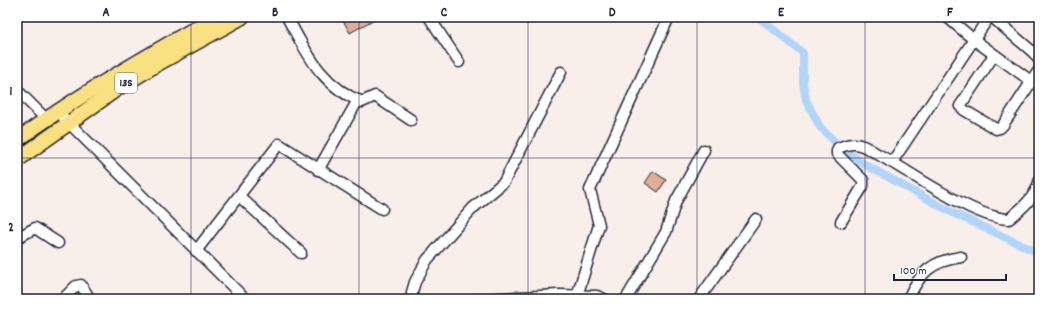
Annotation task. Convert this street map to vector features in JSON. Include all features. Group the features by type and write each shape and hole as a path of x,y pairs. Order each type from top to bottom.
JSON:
{"highway":[{"name":"13S","path":"17,140 59,110 215,17"},
{"name":"13S","path":"17,160 67,123 157,64 242,17"}],"street":[{"path":"287,17 312,63 321,75 358,100 364,102 369,97 375,96 411,120"},
{"path":"429,17 459,62"},
{"path":"577,296 599,224 590,190 669,17"},
{"path":"947,17 994,55 1030,81"},
{"path":"892,162 973,38 990,17 1034,53 1039,60"},
{"path":"994,55 960,106 964,110 996,129 1000,128 1030,81 1039,70"},
{"path":"412,299 412,292 415,282 427,260 473,208 504,182 561,72"},
{"path":"17,90 46,119"},
{"path":"318,170 358,100"},
{"path":"59,110 67,123 245,299"},
{"path":"841,222 863,186 863,180 837,154 843,146 854,143 861,145 892,162 979,212 1000,219 1009,219 1020,210 1038,188 1039,182"},
{"path":"196,251 279,144 382,209"},
{"path":"626,299 666,232 676,201 704,150"},
{"path":"239,196 301,253"},
{"path":"699,299 756,219"},
{"path":"17,238 35,228 58,243"},
{"path":"908,299 915,282 927,270 944,259 962,256"},
{"path":"63,299 76,286 81,285 90,299"},
{"path":"481,299 597,296 604,299"}],"building":[{"path":"341,17 378,17 350,33"},
{"path":"653,171 666,180 658,192 645,183"}],"waterway":[{"path":"758,17 803,53 803,83 806,100 820,127 838,145 864,164 951,212 1039,253"}]}
